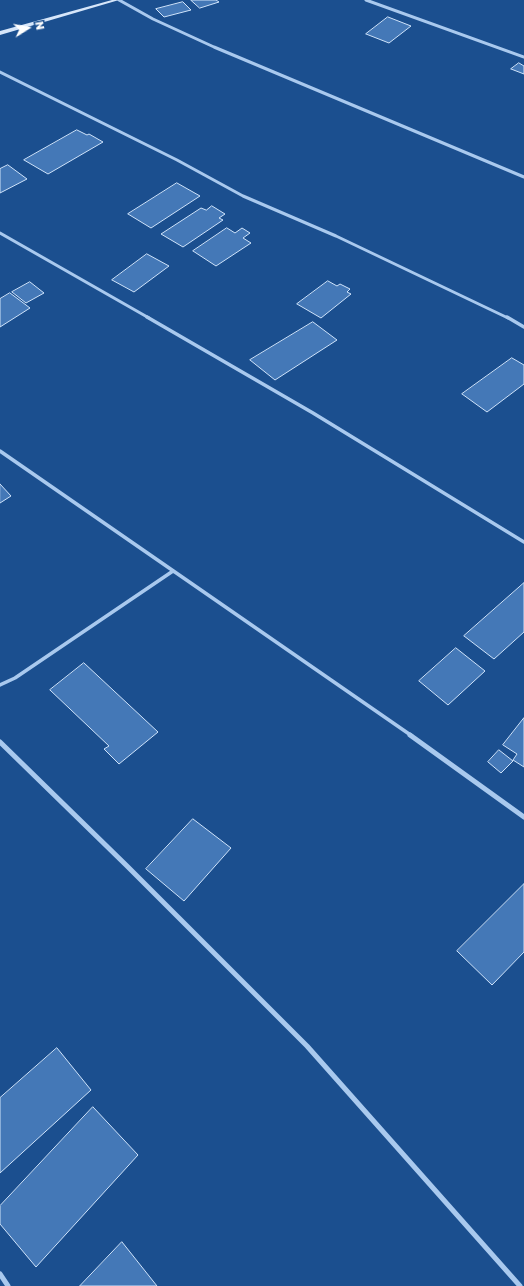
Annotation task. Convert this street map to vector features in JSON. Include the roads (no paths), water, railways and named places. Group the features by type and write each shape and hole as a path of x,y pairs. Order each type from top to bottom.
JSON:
{"street":[{"path":"0,33 118,0 153,19 214,47 524,177"},
{"path":"366,0 524,57"},
{"path":"0,72 177,160 243,196 350,243 498,312 524,327"},
{"path":"0,233 53,265 248,374 328,421 524,542"},
{"path":"0,451 442,757 524,817"},
{"path":"0,685 15,678 173,571"},
{"path":"0,742 127,866 307,1046 520,1286"},
{"path":"0,1274 8,1286"}]}
